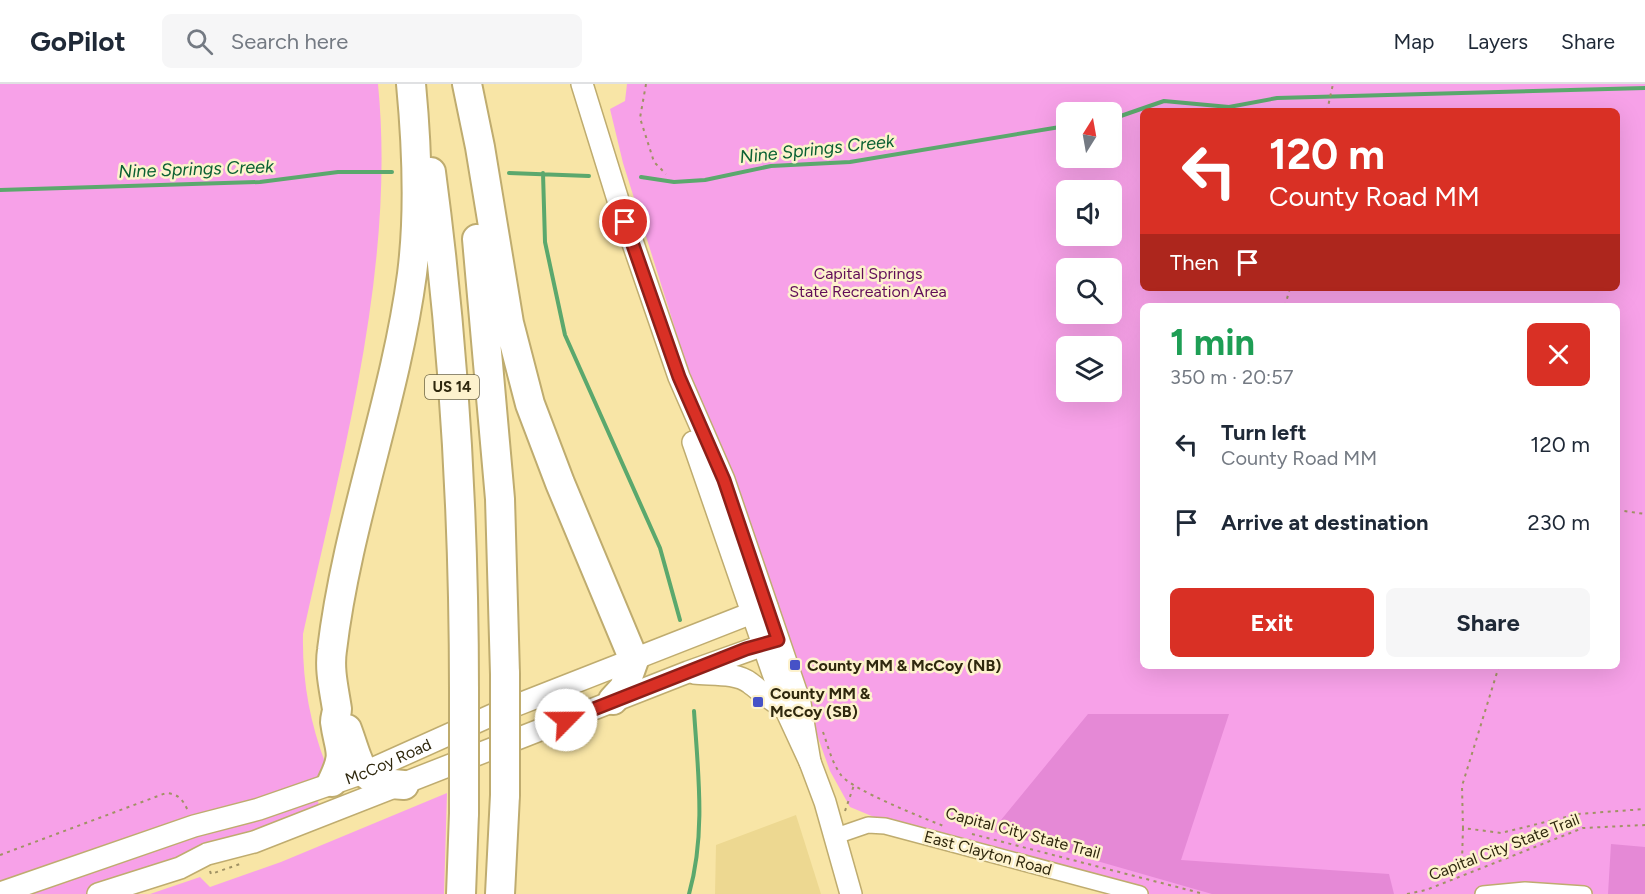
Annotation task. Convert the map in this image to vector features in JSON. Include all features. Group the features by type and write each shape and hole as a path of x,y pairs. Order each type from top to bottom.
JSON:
{"highway":[{"path":"332,782 343,751 335,720 337,712 331,652 340,599 412,274 417,196 411,84"},
{"name":"US 14","path":"419,84 437,218 450,357 461,539 464,691 464,813 461,894"},
{"name":"US 14","path":"459,84 477,232 500,499 505,674 505,795 500,894"},
{"path":"467,84 480,147 509,323 530,404 633,660 624,688 613,700"},
{"path":"337,712 342,717 363,772 380,783 404,785"}],"street":[{"path":"582,84 618,200 679,377 724,480 770,642 785,708 810,762 836,836 850,894"},
{"name":"McCoy Road","path":"0,892 363,772 499,712 760,610"},
{"name":"McCoy Road","path":"98,894 180,868 207,854 254,842 404,785 613,700 770,642"},
{"path":"770,642 800,703 810,762"},
{"path":"688,672 721,674 748,681 765,697 785,708"},
{"name":"East Clayton Road","path":"836,836 868,825 894,828 1140,894"},
{"path":"1483,894 1525,890 1584,894"}],"path":[{"path":"646,84 640,118 654,162 666,174"},
{"path":"1328,108 1333,84"},
{"path":"1620,510 1645,514"},
{"path":"1466,872 1462,861 1462,786 1498,669"},
{"name":"Capital City State Trail","path":"842,777 867,792 947,827"},
{"path":"1463,828 1501,833 1578,814 1645,809"},
{"name":"Capital City State Trail","path":"1407,894 1426,890 1466,872 1582,828 1645,825"},
{"name":"Capital City State Trail","path":"967,833 1000,839 1204,894"}],"shaded area":[{"path":"1088,714 1229,714 1181,860 1389,874 1394,894 1212,894 992,831"},
{"path":"796,815 821,894 715,894 716,845"},
{"path":"1611,844 1645,847 1645,894 1608,894"}],"green space":[{"path":"0,84 378,84 382,153 379,222 362,361 349,430 303,634 304,671 309,706 330,775 103,851 0,881"},
{"name":"Capital Springs State Recreation Area","path":"627,84 1645,84 1645,894 1140,894 985,850 909,824 874,817 850,807 830,771 704,421 623,163 610,109 625,101"},
{"path":"447,793 444,894 150,894 200,877 210,887 281,862"},
{"path":"317,799 323,816 99,894 19,894 109,861"}],"waterway":[{"name":"Nine Springs Creek","path":"1144,108 1164,101 1229,107 1277,98 1645,88"},
{"name":"Nine Springs Creek","path":"1122,116 1140,109"},
{"name":"Nine Springs Creek","path":"641,177 674,182 705,180 771,166 850,162 1056,128"},
{"name":"Nine Springs Creek","path":"0,190 260,182 338,172 392,172"},
{"path":"509,173 589,176"},
{"path":"543,173 545,242 565,335 660,548 680,620"},
{"path":"689,894 698,849 699,826 699,780 694,711"}],"place":[{"name":"County MM & McCoy (NB)","path":"795,665"},
{"name":"County MM & McCoy (SB)","path":"758,702"}],"route":[{"path":"566,720 746,649 778,640 724,480 679,377 625,222"}]}
